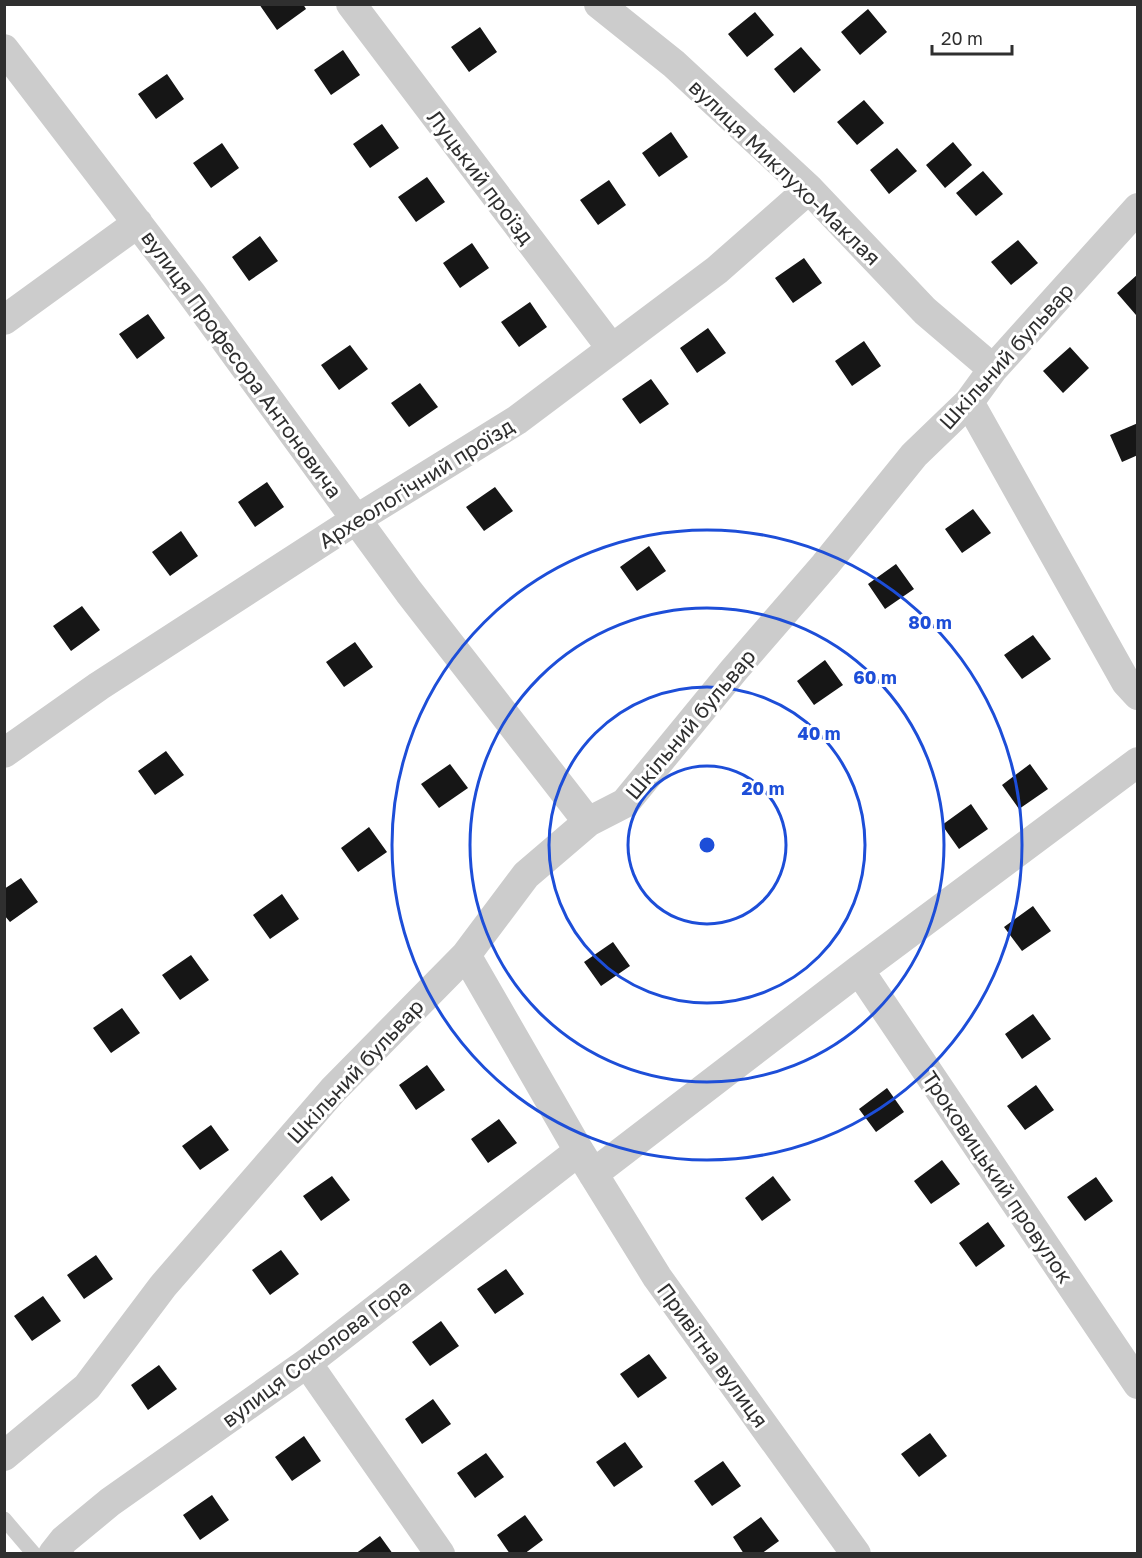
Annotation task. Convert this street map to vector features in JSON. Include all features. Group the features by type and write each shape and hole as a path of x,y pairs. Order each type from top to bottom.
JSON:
{"street":[{"name":"Луцький проїзд","path":"351,4 612,349"},
{"name":"вулиця Миклухо-Маклая","path":"599,4 674,64 809,189 925,311 993,369"},
{"name":"вулиця Професора Антоновича","path":"4,49 138,223 416,601 588,822"},
{"name":"Археологічний проїзд","path":"4,753 99,686 357,519 517,420 717,270 809,189"},
{"name":"Шкільний бульвар","path":"4,1456 87,1387 163,1286 326,1098 466,956 526,875 588,822 625,803 734,670 825,565 914,455 969,402 993,369 1137,208"},
{"path":"4,320 138,223"},
{"path":"969,402 1126,682 1137,695"},
{"name":"вулиця Соколова Гора","path":"53,1554 64,1540 110,1502 859,970 1137,762"},
{"path":"466,956 586,1163"},
{"name":"Троковицький провулок","path":"859,970 1137,1384"},
{"name":"Привітна вулиця","path":"586,1163 657,1277 856,1554"},
{"path":"307,1363 440,1554"}],"lane":[{"path":"4,1519 34,1554"}],"building":[{"path":"259,4 303,4 306,9 277,30"},
{"path":"868,9 887,32 860,55 841,32"},
{"path":"755,12 774,35 747,57 728,34"},
{"path":"480,27 497,52 469,72 451,47"},
{"path":"801,47 821,70 794,93 774,69"},
{"path":"343,50 360,75 331,95 314,70"},
{"path":"167,74 184,99 156,119 138,94"},
{"path":"864,100 884,123 857,145 837,122"},
{"path":"382,124 399,148 370,168 353,144"},
{"path":"671,132 688,157 659,177 642,153"},
{"path":"953,142 972,165 945,188 926,165"},
{"path":"222,143 239,168 211,188 193,163"},
{"path":"897,148 917,171 889,194 870,170"},
{"path":"983,171 1003,194 976,216 956,193"},
{"path":"427,177 445,202 416,222 398,197"},
{"path":"609,180 626,205 598,225 580,200"},
{"path":"260,236 278,261 249,281 232,257"},
{"path":"1018,240 1038,263 1011,285 991,262"},
{"path":"472,243 489,268 460,288 443,263"},
{"path":"804,258 822,283 793,303 775,278"},
{"path":"1138,274 1138,314 1136,315 1117,293"},
{"path":"530,302 547,327 519,347 501,322"},
{"path":"148,314 165,338 137,359 119,334"},
{"path":"708,328 726,353 697,373 680,348"},
{"path":"864,341 881,366 852,386 835,361"},
{"path":"350,345 368,369 339,390 321,365"},
{"path":"1070,347 1089,368 1063,393 1043,371"},
{"path":"651,379 669,404 640,424 622,399"},
{"path":"420,383 438,407 409,427 391,403"},
{"path":"1138,423 1138,455 1122,462 1110,435"},
{"path":"267,482 284,507 255,527 238,502"},
{"path":"495,487 513,511 484,531 466,507"},
{"path":"973,509 991,533 962,553 945,529"},
{"path":"181,531 198,556 170,576 152,552"},
{"path":"649,546 666,571 637,591 620,567"},
{"path":"896,564 914,589 885,609 868,584"},
{"path":"82,606 100,630 71,651 53,626"},
{"path":"1033,635 1051,659 1022,679 1004,655"},
{"path":"355,642 373,667 344,687 326,662"},
{"path":"825,660 843,685 814,705 797,681"},
{"path":"166,751 184,775 155,795 138,771"},
{"path":"450,764 468,788 439,808 421,784"},
{"path":"1030,764 1048,789 1019,809 1002,785"},
{"path":"971,804 988,829 959,849 942,825"},
{"path":"369,827 387,852 358,872 341,848"},
{"path":"21,878 38,902 10,922 4,915 4,889"},
{"path":"282,894 299,919 270,939 253,915"},
{"path":"1033,906 1051,931 1022,951 1004,927"},
{"path":"613,942 630,966 601,986 584,962"},
{"path":"191,955 209,980 180,1000 162,975"},
{"path":"122,1008 140,1033 111,1053 93,1028"},
{"path":"1033,1014 1051,1039 1022,1059 1005,1034"},
{"path":"427,1065 445,1090 416,1110 399,1085"},
{"path":"1036,1085 1054,1110 1025,1130 1007,1106"},
{"path":"887,1088 904,1112 876,1132 859,1109"},
{"path":"499,1119 517,1143 488,1163 471,1139"},
{"path":"211,1125 229,1150 200,1170 182,1146"},
{"path":"942,1160 960,1184 931,1204 914,1181"},
{"path":"332,1176 350,1200 321,1221 303,1196"},
{"path":"773,1176 791,1200 762,1221 745,1198"},
{"path":"1096,1177 1113,1201 1085,1221 1067,1197"},
{"path":"988,1222 1005,1246 976,1267 959,1243"},
{"path":"281,1250 299,1274 270,1295 252,1270"},
{"path":"96,1255 113,1279 84,1299 67,1275"},
{"path":"506,1269 524,1294 495,1314 477,1289"},
{"path":"43,1296 61,1321 32,1341 14,1316"},
{"path":"441,1321 459,1346 430,1366 412,1342"},
{"path":"649,1354 667,1378 638,1398 620,1374"},
{"path":"159,1365 177,1389 148,1410 131,1385"},
{"path":"433,1399 451,1424 422,1444 405,1419"},
{"path":"930,1433 947,1456 919,1477 901,1454"},
{"path":"304,1436 321,1461 292,1481 275,1457"},
{"path":"625,1442 643,1467 614,1487 596,1462"},
{"path":"486,1453 504,1477 475,1498 457,1473"},
{"path":"723,1461 741,1486 712,1506 694,1481"},
{"path":"212,1495 229,1520 200,1540 183,1515"},
{"path":"525,1515 543,1540 524,1554 510,1554 497,1535"},
{"path":"761,1517 779,1541 761,1554 744,1554 733,1537"},
{"path":"380,1536 393,1554 355,1554"}]}
